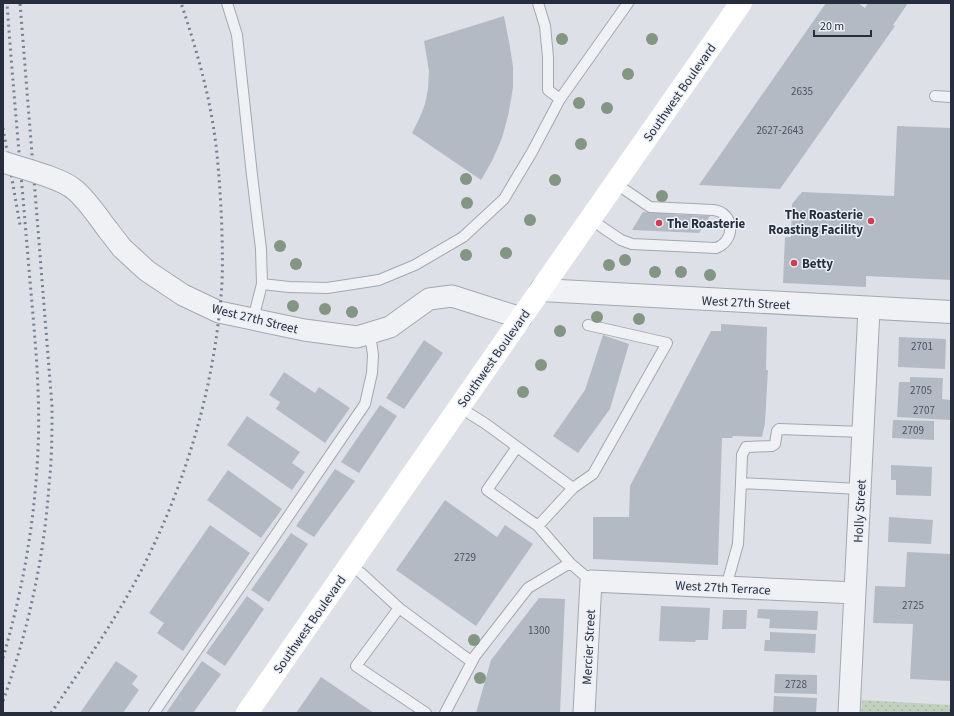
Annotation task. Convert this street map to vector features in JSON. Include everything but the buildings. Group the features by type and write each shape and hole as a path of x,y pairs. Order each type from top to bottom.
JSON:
{"main road":[{"name":"Southwest Boulevard","path":"247,713 741,3"}],"street":[{"name":"West 27th Street","path":"3,162 57,180 74,189 86,201 122,248 147,271 183,295 220,312 304,330 357,337 390,327 429,299 452,296 521,318"},
{"name":"West 27th Street","path":"541,290 869,309 951,312"},
{"name":"Holly Street","path":"849,713 869,309"},
{"name":"West 27th Terrace","path":"591,581 855,593"},
{"name":"Mercier Street","path":"584,713 591,581"}],"lane":[{"path":"227,3 237,35 261,250 262,284 253,319"},
{"path":"538,3 545,26 548,57 548,90 560,99"},
{"path":"262,284 289,287 327,288 379,280 415,265 463,237 504,199 532,152 560,99 628,3"},
{"path":"935,96 951,97"},
{"path":"590,219 621,240 632,244 716,248 728,240 730,224 726,216 721,212 713,210 650,207 616,183"},
{"path":"538,526 573,488 592,474 667,343 588,325"},
{"path":"154,713 365,404 372,373 373,355 370,334"},
{"path":"459,407 486,424 573,488"},
{"path":"726,587 738,544 742,455 746,447 772,446 775,444 777,431 779,429 863,432"},
{"path":"517,447 487,490 538,526 570,563 591,581"},
{"path":"741,483 860,489"},
{"path":"445,713 475,656 528,588 570,563"},
{"path":"350,565 361,573 399,608 472,662"},
{"path":"399,608 356,666 426,713"}],"green space":[{"path":"862,700 951,705 951,713 861,713"}],"railway":[{"path":"3,658 27,555 34,502 39,425 36,353 7,3"},
{"path":"3,701 20,648 34,594 47,513 52,446 52,406 20,3"},
{"path":"51,713 127,596 164,523 189,457 199,423 214,353 222,283 221,207 218,160 205,85 181,3"},
{"path":"3,128 20,225"}],"place":[{"name":"The Roasterie Roasting Facility","path":"871,221"},
{"name":"The Roasterie","path":"659,223"},
{"name":"Betty","path":"794,263"}]}
